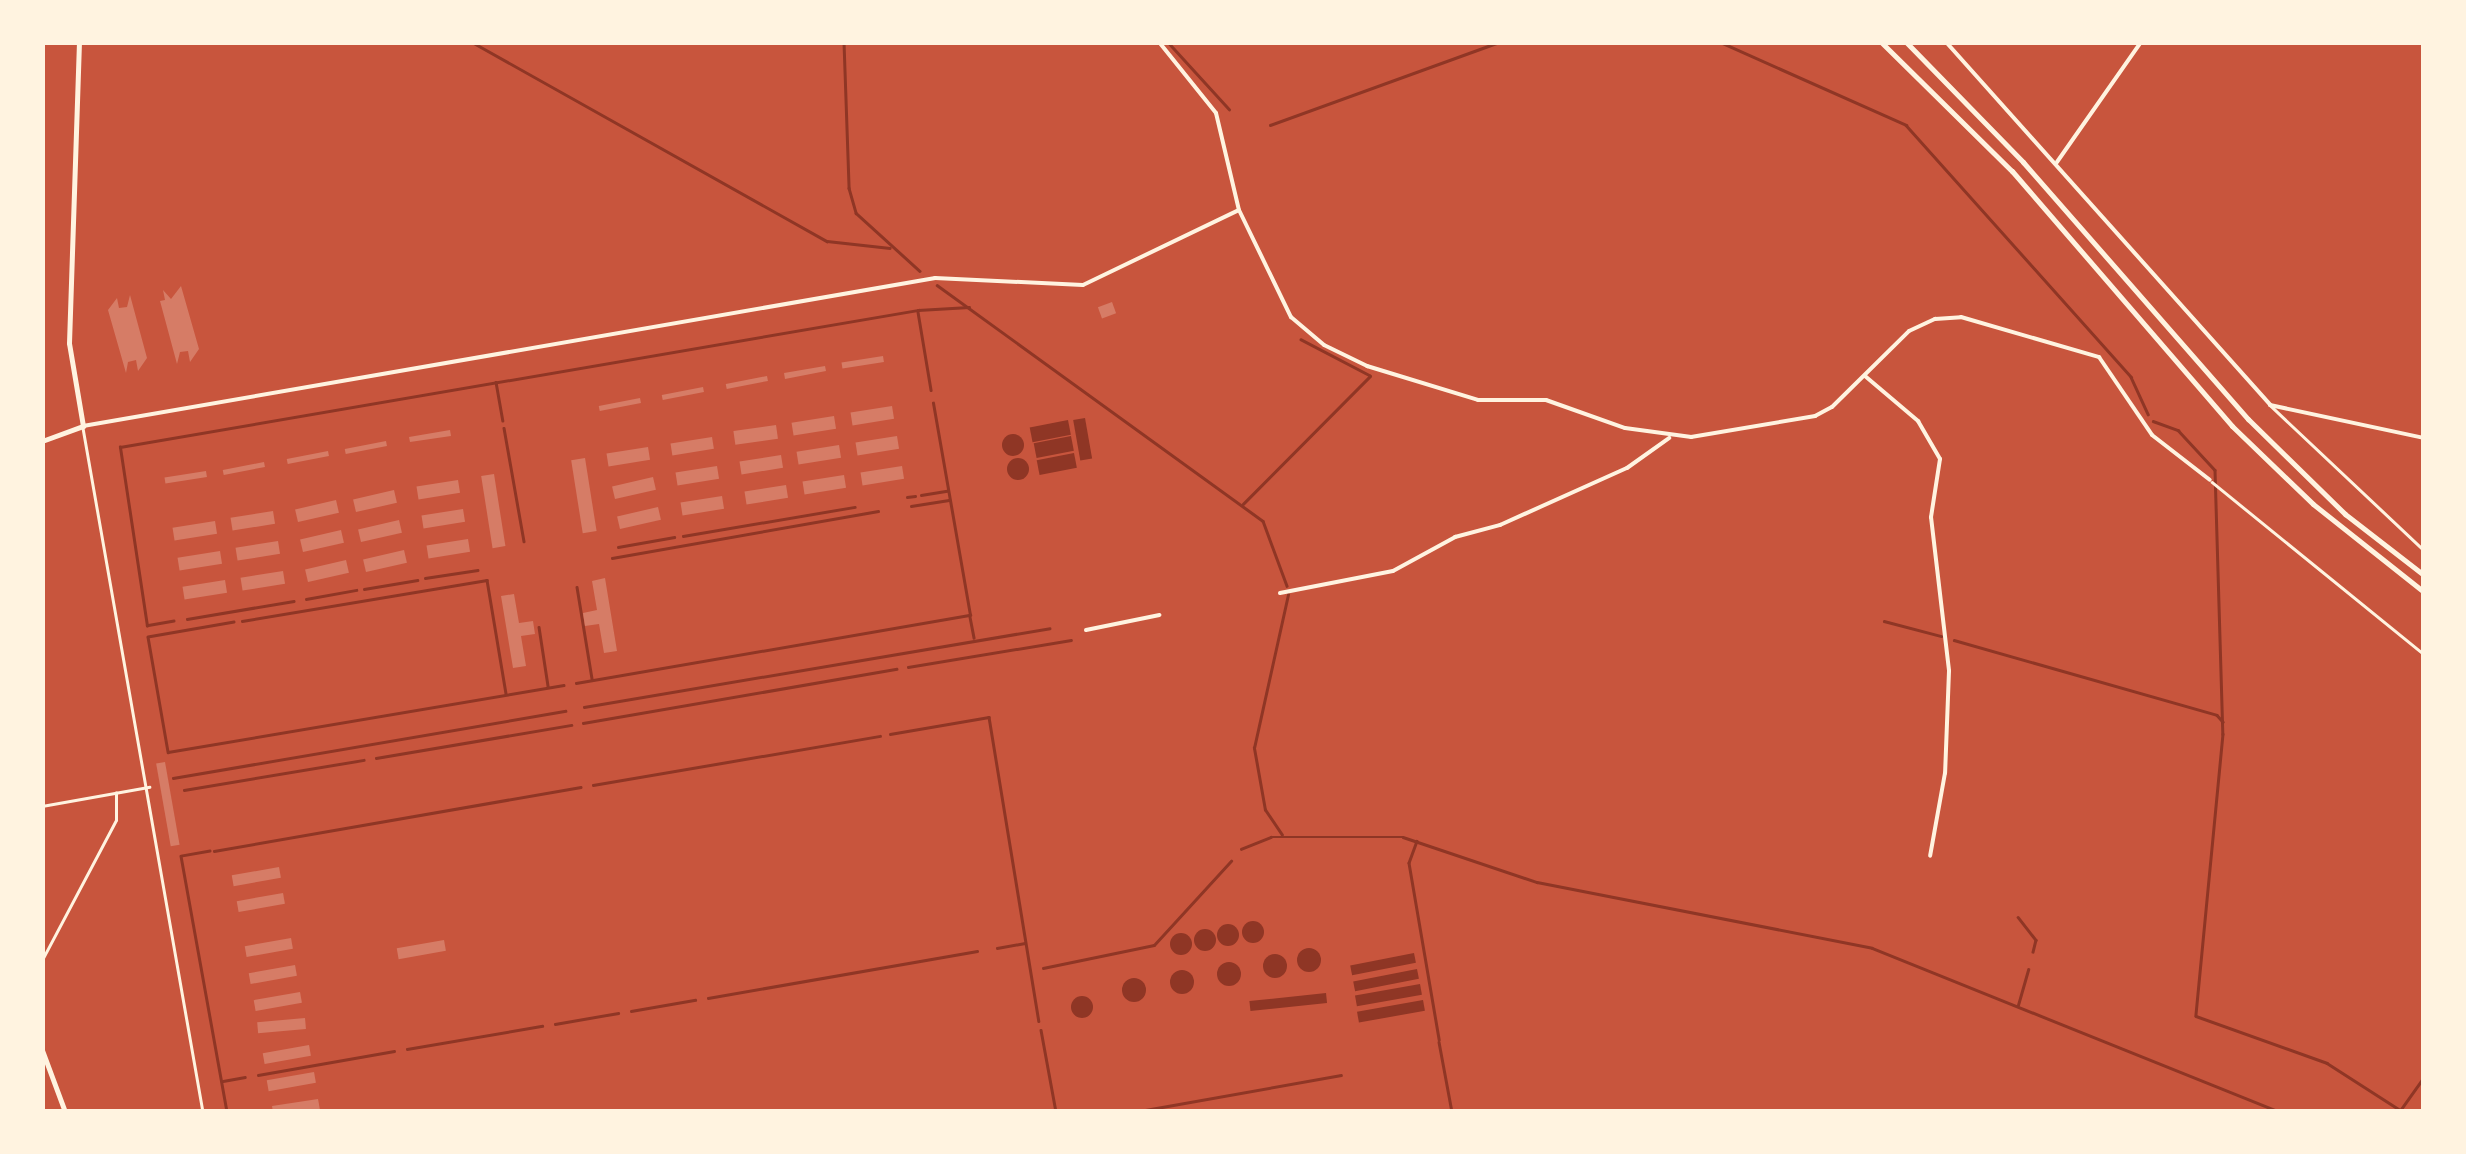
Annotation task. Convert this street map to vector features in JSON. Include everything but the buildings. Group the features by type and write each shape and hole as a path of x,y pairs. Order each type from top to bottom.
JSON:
{"street":[{"path":"79,42 69,344 83,426"},
{"path":"1159,42 1216,113 1238,210 1290,317 1324,346 1367,366 1478,400 1546,400 1668,438 1815,416 1865,376 1909,332 1948,316 2088,352 2152,435 2210,480"},
{"path":"1881,42 2012,171 2232,426 2312,504 2424,592"},
{"path":"1906,42 2022,162 2248,419 2345,514 2424,575"},
{"path":"1946,42 2270,405 2424,438"},
{"path":"2057,162 2141,42"},
{"path":"42,441 83,426 935,278 1083,286 1238,210"},
{"path":"1865,376 1918,421 1940,459 1932,517 1948,671 1946,773 1930,856"},
{"path":"1280,593 1393,571 1456,537 1500,525 1627,468 1666,446 1668,438"},
{"path":"1086,630 1159,615"},
{"path":"42,1050 64,1112"}],"lane":[{"path":"2270,405 2424,550"},
{"path":"83,426 150,787 203,1112"},
{"path":"2210,480 2424,654"},
{"path":"42,806 150,787"},
{"path":"42,960 116,820 116,793"}],"shaded area":[{"path":"1085,418 1092,458 1080,460 1073,420"},
{"path":"1068,420 1071,435 1033,442 1030,427"},
{"path":"1013,434 1021,437 1021,453 1013,456 1005,453 1002,445 1005,437"},
{"path":"1071,436 1074,451 1037,458 1034,443"},
{"path":"1074,453 1077,468 1040,475 1037,460"},
{"path":"1018,458 1026,461 1026,477 1018,480 1010,477 1007,469 1010,461"},
{"path":"1253,921 1261,924 1261,940 1253,943 1245,940 1242,932 1245,924"},
{"path":"1228,924 1236,927 1236,943 1228,946 1220,943 1217,935 1220,927"},
{"path":"1205,929 1213,932 1213,948 1205,951 1197,948 1194,940 1197,932"},
{"path":"1181,933 1189,936 1189,952 1181,955 1173,952 1170,944 1173,936"},
{"path":"1309,948 1321,960 1309,972 1297,960"},
{"path":"1414,953 1416,963 1352,975 1350,965"},
{"path":"1275,954 1287,966 1275,978 1263,966"},
{"path":"1229,962 1241,974 1229,986 1217,974"},
{"path":"1417,969 1419,979 1355,991 1353,981"},
{"path":"1182,970 1194,982 1182,994 1170,982"},
{"path":"1134,978 1146,990 1134,1002 1122,990"},
{"path":"1420,984 1422,995 1357,1006 1355,995"},
{"path":"1326,993 1327,1003 1250,1011 1249,1001"},
{"path":"1082,996 1090,999 1090,1015 1082,1018 1074,1015 1071,1007 1074,999"},
{"path":"1423,1000 1425,1011 1359,1022 1357,1012"}],"waterway":[{"path":"472,42 827,241 890,248"},
{"path":"844,42 849,188 856,213 920,271"},
{"path":"1168,42 1229,109"},
{"path":"1270,125 1499,42"},
{"path":"1720,42 1906,125 2131,377 2148,414"},
{"path":"937,285 1263,521 1287,586"},
{"path":"174,621 147,626 120,447 918,310 969,307"},
{"path":"918,312 931,390"},
{"path":"1243,504 1370,376 1301,340"},
{"path":"496,382 503,420"},
{"path":"576,683 970,615 933,403"},
{"path":"2153,421 2178,430 2215,470 2223,734 2196,1016 2327,1063 2400,1110"},
{"path":"504,428 524,541"},
{"path":"921,495 947,491"},
{"path":"907,497 915,496"},
{"path":"911,506 949,500"},
{"path":"683,536 855,507"},
{"path":"612,558 878,511"},
{"path":"618,547 674,537"},
{"path":"425,578 477,570"},
{"path":"364,589 417,580"},
{"path":"242,621 487,580 506,693"},
{"path":"577,587 592,679"},
{"path":"306,599 356,590"},
{"path":"1282,835 1265,810 1254,748 1288,595"},
{"path":"187,619 293,601"},
{"path":"970,617 974,638"},
{"path":"1884,621 1941,636"},
{"path":"234,622 148,637 168,752 563,685"},
{"path":"539,627 548,686"},
{"path":"584,707 1049,628"},
{"path":"908,667 1071,640"},
{"path":"1954,640 2217,715 2223,722"},
{"path":"583,723 896,669"},
{"path":"173,778 565,711"},
{"path":"890,734 989,717 1039,1021"},
{"path":"376,758 571,725"},
{"path":"593,785 880,736"},
{"path":"184,790 364,760"},
{"path":"214,851 580,787"},
{"path":"1241,849 1271,837 1403,837 1537,882 1872,948 2279,1112"},
{"path":"1417,841 1409,863 1439,1039"},
{"path":"210,851 181,856 227,1112"},
{"path":"1043,968 1154,945 1231,861"},
{"path":"2018,917 2036,940 2033,952"},
{"path":"997,948 1025,943"},
{"path":"708,998 977,951"},
{"path":"2018,1005 2028,969"},
{"path":"631,1011 695,1000"},
{"path":"555,1024 618,1013"},
{"path":"407,1049 542,1026"},
{"path":"1041,1030 1056,1112"},
{"path":"1439,1042 1452,1112"},
{"path":"258,1075 394,1051"},
{"path":"1134,1112 1341,1075"},
{"path":"223,1081 245,1077"},
{"path":"2399,1112 2424,1077"}]}
